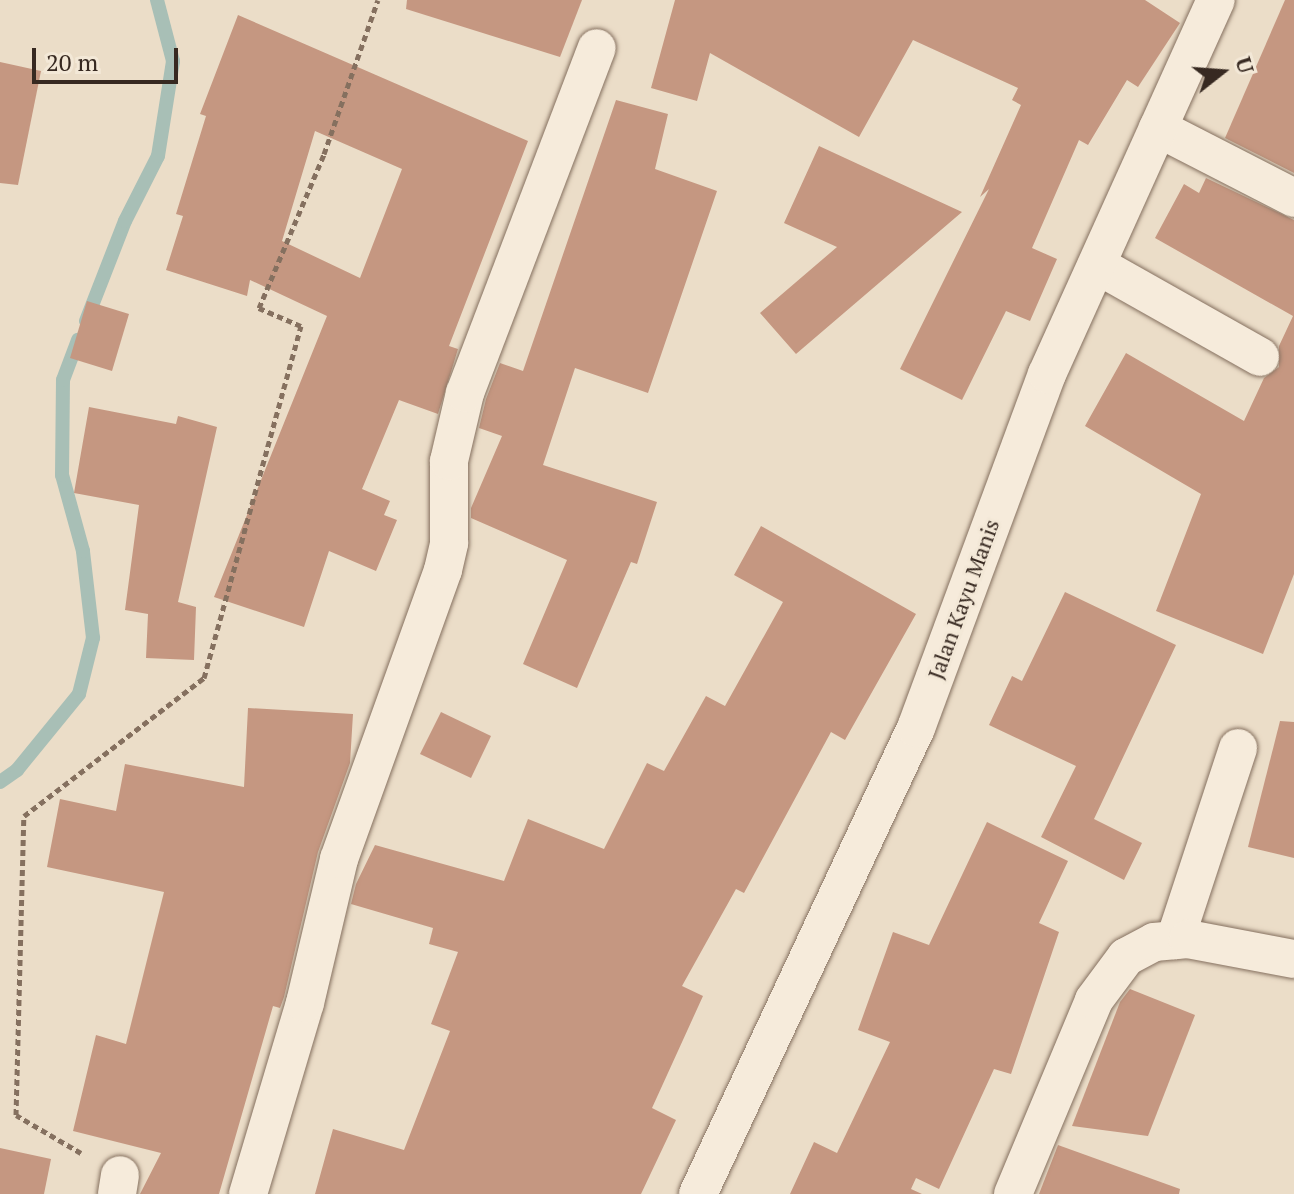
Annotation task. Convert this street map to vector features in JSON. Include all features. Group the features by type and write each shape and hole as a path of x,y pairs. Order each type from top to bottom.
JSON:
{"street":[{"name":"Jalan Kayu Manis","path":"698,1194 916,728 1047,374 1216,0"},
{"path":"248,1194 305,1003 339,859 443,570 449,543 449,461 465,393 597,48"},
{"path":"1158,128 1294,198"},
{"path":"1097,265 1260,357"},
{"path":"1175,940 1238,748"},
{"path":"1013,1194 1094,1000 1111,971 1126,957 1154,942 1188,939 1294,959"}],"path":[{"path":"118,1184 16,1115 24,816 204,678 301,326 259,308 324,154 378,0"}],"building":[{"path":"407,0 582,0 560,57 406,9"},
{"path":"675,0 1145,0 1180,23 1138,87 1127,80 1088,145 1079,140 1032,248 1057,259 1030,321 1006,311 962,400 900,369 989,189 980,197 1021,105 1012,100 1018,88 913,40 859,137 710,53 697,101 651,88"},
{"path":"1285,0 1294,0 1294,173 1225,138"},
{"path":"238,15 528,141 449,346 458,349 438,414 399,400 362,489 390,501 384,515 397,520 376,571 329,551 304,627 214,597 327,316 250,280 247,296 166,270 183,216 176,214 206,116 200,114","holes":["315,131 402,169 360,278 282,241"]},
{"path":"0,62 41,71 18,185 0,183"},
{"path":"616,100 668,114 655,169 717,191 648,393 575,368 543,465 657,502 637,564 631,562 577,688 523,664 567,560 471,518 471,508 502,436 479,428 486,399 500,363 523,371"},
{"path":"819,146 962,212 796,354 760,313 837,247 784,223"},
{"path":"1206,178 1294,220 1294,574 1263,654 1156,611 1201,494 1085,426 1126,353 1244,421 1264,378 1279,367 1279,346 1293,316 1155,238 1184,184 1199,193"},
{"path":"87,301 129,314 112,371 70,358"},
{"path":"89,407 176,424 178,416 217,427 178,602 196,607 194,660 146,658 148,614 125,610 139,505 74,493"},
{"path":"761,526 916,614 845,740 831,732 744,893 736,889 682,986 703,996 652,1108 676,1120 641,1194 315,1194 333,1129 404,1150 450,1031 431,1024 458,952 429,944 433,928 351,904 356,884 375,845 504,881 528,819 604,849 647,763 664,771 706,696 725,706 783,602 734,575"},
{"path":"1065,592 1176,645 1094,819 1142,843 1124,880 1041,837 1076,766 989,725 1012,676 1022,681"},
{"path":"248,708 353,714 350,763 318,852 284,997 280,1008 273,1006 219,1194 140,1194 161,1153 73,1131 96,1035 126,1044 164,892 47,867 60,799 116,811 125,764 244,787"},
{"path":"441,712 491,736 471,778 420,754"},
{"path":"1280,721 1294,722 1294,858 1248,847"},
{"path":"987,822 1068,861 1039,923 1059,932 1011,1074 994,1069 939,1189 916,1178 911,1189 922,1194 790,1194 814,1142 837,1153 890,1042 858,1030 893,932 929,945"},
{"path":"1130,989 1195,1015 1148,1136 1072,1126 1120,1002"},
{"path":"1058,1145 1180,1189 1179,1194 1039,1194"},
{"path":"0,1148 51,1159 44,1194 0,1194"}],"waterway":[{"path":"86,321 125,221 158,156 173,61 157,0"},
{"path":"0,782 17,770 79,694 93,638 83,551 62,475 63,380 78,340"}]}
